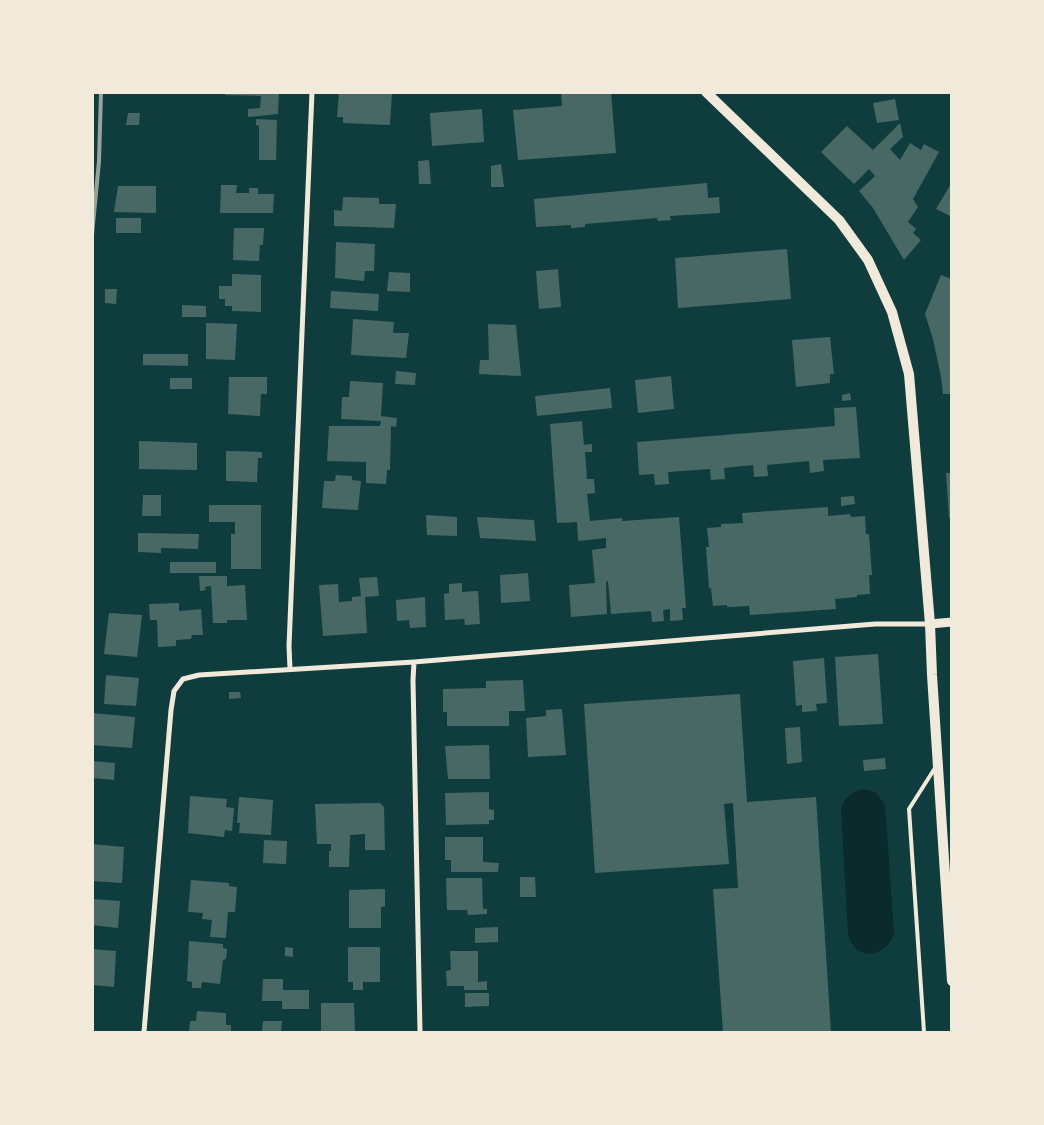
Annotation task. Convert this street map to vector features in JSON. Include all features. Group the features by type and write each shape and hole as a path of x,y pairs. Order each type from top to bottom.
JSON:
{"main road":[{"path":"706,92 839,220 868,260 892,312 909,374 930,624 937,764 952,981"}],"street":[{"path":"290,669 289,646 312,92"},
{"path":"144,1032 170,720 174,690 183,679 198,675 414,662 876,624 952,622"},
{"path":"414,662 420,1032"}],"lane":[{"path":"924,1032 909,809 937,764"}],"water":[{"path":"861,789 876,792 885,805 894,934 884,948 871,954 857,950 848,935 841,808 848,796"}],"building":[{"path":"225,92 279,92 278,114 248,117 248,109 260,108 261,96 225,95"},
{"path":"339,92 392,92 390,125 343,123 343,117 337,117"},
{"path":"561,92 611,92 616,153 518,160 513,110 562,106"},
{"path":"895,99 899,120 877,123 873,103"},
{"path":"482,109 484,142 432,146 430,113"},
{"path":"128,113 140,113 139,125 126,125"},
{"path":"256,119 277,120 276,160 259,160 259,126 256,125"},
{"path":"900,123 903,137 890,149 900,160 910,143 921,150 924,144 939,152 913,199 918,207 908,222 916,229 913,233 921,240 904,260 873,208 859,191 875,176 869,169 854,184 821,152 847,126 873,150"},
{"path":"429,160 431,184 419,184 418,161"},
{"path":"501,164 504,187 491,187 491,166"},
{"path":"952,182 952,217 936,209"},
{"path":"707,183 708,198 719,197 720,213 670,216 671,220 658,221 657,218 585,224 585,227 571,228 571,225 536,227 534,199"},
{"path":"221,185 237,185 236,193 249,193 249,188 258,188 258,194 274,194 273,213 220,213"},
{"path":"118,186 156,186 156,213 114,212"},
{"path":"343,197 379,198 379,204 396,204 394,228 334,226 334,210 342,211"},
{"path":"116,218 141,218 141,233 116,233"},
{"path":"234,228 264,228 263,245 260,245 259,261 233,260"},
{"path":"336,242 375,244 374,271 365,271 364,281 335,278"},
{"path":"787,249 791,299 678,308 675,258"},
{"path":"558,269 561,307 539,309 536,271"},
{"path":"389,272 410,273 410,292 387,291"},
{"path":"232,274 261,275 261,312 232,311 232,306 225,306 225,299 219,299 219,286 232,286"},
{"path":"941,275 952,279 952,394 943,394 933,339 925,314"},
{"path":"105,289 117,289 116,304 105,303"},
{"path":"331,291 379,294 378,311 330,308"},
{"path":"182,305 206,306 206,317 182,317"},
{"path":"353,319 394,322 393,333 409,333 406,358 351,355"},
{"path":"206,323 237,324 235,360 206,359"},
{"path":"488,324 516,325 521,376 479,374 480,360 489,360"},
{"path":"830,337 834,374 830,374 830,383 796,387 792,340"},
{"path":"143,354 188,354 188,366 143,365"},
{"path":"396,371 416,373 415,385 395,384"},
{"path":"671,376 674,409 638,413 635,380"},
{"path":"229,377 267,377 267,394 261,394 260,416 228,414"},
{"path":"170,378 192,378 192,389 170,389"},
{"path":"350,381 383,383 381,416 397,418 396,427 391,426 390,470 387,470 386,484 366,483 366,462 327,461 329,426 380,426 381,421 341,419 342,397 349,397"},
{"path":"610,388 612,408 537,416 535,396"},
{"path":"850,393 851,400 842,401 842,395"},
{"path":"856,407 860,458 823,460 824,471 810,473 809,461 767,465 768,476 754,477 753,465 724,468 725,479 711,480 710,469 668,472 669,484 655,485 654,474 639,475 637,442 835,426 834,408"},
{"path":"582,421 584,445 592,444 592,452 585,452 587,479 594,479 595,493 587,494 590,521 622,518 622,521 679,517 686,608 682,608 683,620 670,621 670,609 663,610 664,621 652,622 651,611 611,614 608,581 606,582 607,614 571,617 569,585 595,583 592,550 606,548 606,538 578,541 577,522 557,523 550,424"},
{"path":"139,441 197,443 197,470 139,469"},
{"path":"226,451 262,452 262,458 258,458 257,482 226,481"},
{"path":"946,473 952,473 952,518 949,518"},
{"path":"336,475 352,476 352,480 361,481 358,510 322,508 324,481 335,481"},
{"path":"143,495 161,495 161,516 142,516"},
{"path":"854,496 855,504 841,506 841,497"},
{"path":"209,505 261,505 261,569 231,569 231,534 235,534 235,522 209,522"},
{"path":"828,507 828,516 850,514 851,517 865,516 866,534 869,534 872,575 869,575 870,594 835,599 836,609 750,615 749,606 713,606 711,588 709,588 706,547 709,547 707,528 721,527 721,524 743,523 742,513"},
{"path":"426,515 457,517 457,536 427,535"},
{"path":"477,517 534,520 536,541 480,538"},
{"path":"138,533 199,534 198,549 161,548 161,553 138,552"},
{"path":"170,562 216,562 216,573 170,573"},
{"path":"528,573 530,601 501,603 500,575"},
{"path":"199,576 227,576 227,586 245,585 247,620 227,620 227,623 213,623 211,586 205,587 206,590 200,591"},
{"path":"377,577 379,596 365,597 367,633 323,636 319,585 338,584 339,602 352,601 352,597 361,596 359,578"},
{"path":"462,583 462,592 478,591 480,624 465,625 464,619 445,620 444,594 449,593 449,584"},
{"path":"425,597 426,627 410,628 409,620 397,621 396,600"},
{"path":"179,603 179,611 201,609 203,635 192,635 191,639 176,640 176,646 158,647 157,620 150,620 149,604"},
{"path":"109,613 142,615 137,657 104,654"},
{"path":"878,654 883,724 839,726 835,657"},
{"path":"824,658 827,703 816,704 817,711 802,712 802,705 796,706 793,661"},
{"path":"106,675 139,678 136,706 104,704"},
{"path":"523,680 525,711 509,711 509,726 447,726 447,712 443,712 443,689 486,688 486,681"},
{"path":"229,692 240,692 241,698 229,699"},
{"path":"740,694 747,802 816,797 831,1032 723,1032 713,889 738,888 733,803 724,804 729,864 595,873 584,704"},
{"path":"562,709 566,755 528,757 526,718 546,716 546,710"},
{"path":"92,713 135,717 132,748 92,745"},
{"path":"800,727 802,762 787,764 785,728"},
{"path":"489,745 490,779 448,779 445,746"},
{"path":"885,758 886,769 864,771 863,760"},
{"path":"92,761 115,763 114,780 92,778"},
{"path":"489,792 489,809 494,810 494,820 489,820 489,824 446,825 445,793"},
{"path":"190,796 227,799 226,807 234,808 232,831 225,830 224,837 188,833"},
{"path":"239,797 273,800 271,835 239,833 240,823 237,823"},
{"path":"380,803 384,807 385,850 365,850 365,834 350,835 349,867 329,867 331,844 317,844 315,804"},
{"path":"445,837 483,837 483,862 499,863 498,872 451,872 451,860 445,860"},
{"path":"264,840 287,841 286,864 263,863"},
{"path":"92,844 124,847 122,883 92,881"},
{"path":"520,877 535,877 536,897 520,897"},
{"path":"446,878 482,878 483,909 487,909 487,914 468,915 467,910 447,910"},
{"path":"191,880 229,883 229,886 237,887 235,912 228,912 226,938 210,937 212,920 202,919 203,913 188,912"},
{"path":"385,889 385,906 381,907 381,928 349,928 349,890"},
{"path":"92,899 120,901 118,928 92,925"},
{"path":"498,927 498,942 475,943 475,928"},
{"path":"189,941 223,944 223,948 227,949 226,959 223,960 220,984 202,982 201,988 192,988 192,982 187,981"},
{"path":"285,947 293,948 293,957 285,956"},
{"path":"348,947 380,947 380,982 363,982 363,990 353,990 353,982 348,982"},
{"path":"92,949 116,951 114,987 92,985"},
{"path":"450,951 478,951 478,982 487,981 487,990 464,990 464,986 447,986 446,971 451,970"},
{"path":"263,979 283,979 283,990 309,990 309,1009 282,1009 282,1001 262,1001"},
{"path":"465,993 489,993 489,1006 465,1007"},
{"path":"321,1003 354,1003 355,1032 321,1032"},
{"path":"197,1011 226,1013 226,1025 231,1025 231,1032 189,1032 190,1021 196,1021"},
{"path":"263,1021 282,1021 281,1032 262,1032"}],"railway":[{"path":"92,235 99,161 101,92"}]}
